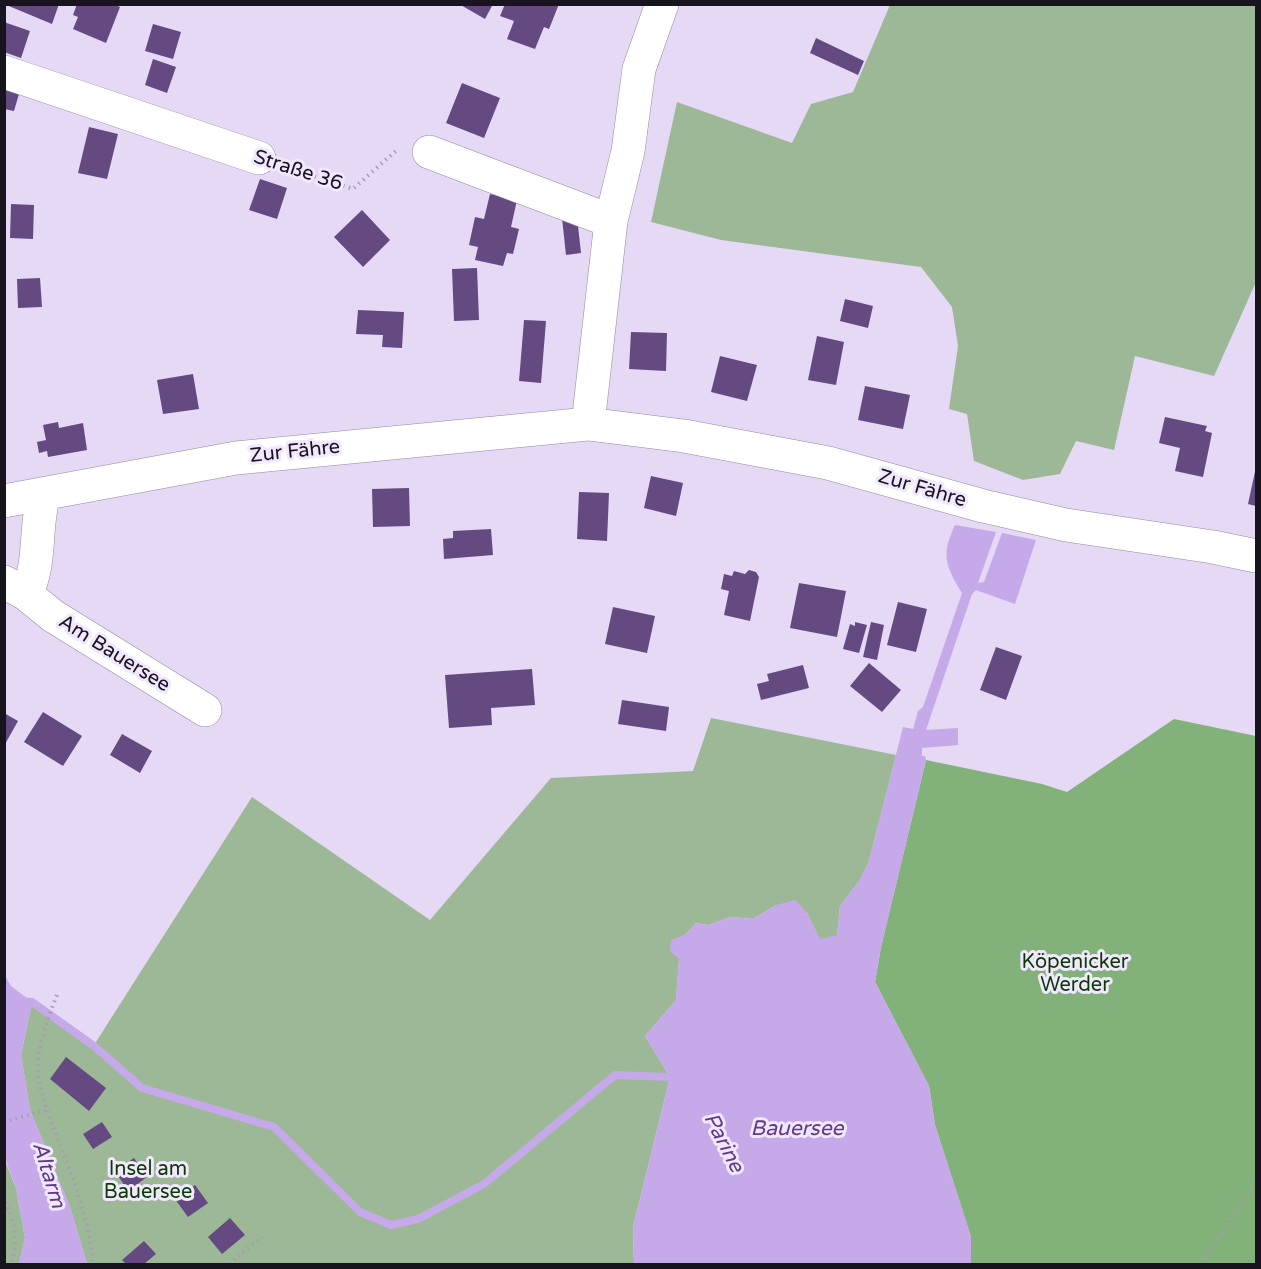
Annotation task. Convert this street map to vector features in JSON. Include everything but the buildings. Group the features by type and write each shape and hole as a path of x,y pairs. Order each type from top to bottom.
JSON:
{"street":[{"path":"588,424 611,221 628,151 639,69 662,4"},
{"name":"Straße 36","path":"4,72 259,158"},
{"path":"429,152 611,221"},
{"name":"Zur Fähre","path":"4,501 236,458 588,424 684,436 828,462 983,506 1045,520 1257,556"},
{"name":"Am Bauersee","path":"44,495 39,509 34,577 15,588 53,616 205,710"}],"path":[{"name":"Straße 36","path":"259,158 353,189 404,144 429,152"},
{"path":"57,995 45,1025 38,1064 47,1110 65,1157 91,1241 93,1264"},
{"path":"4,1122 47,1110"},
{"path":"1201,1264 1257,1183"},
{"path":"4,1196 16,1232 17,1245 11,1264"},
{"path":"229,1264 262,1237"}],"green space":[{"path":"890,5 1256,5 1256,282 1214,376 1135,356 1114,450 1076,441 1060,474 1023,480 974,461 967,414 949,409 958,346 952,307 921,267 721,240 651,222 677,102 792,143 811,104 853,92"},
{"name":"Insel am Bauersee","path":"711,718 896,755 869,861 860,880 840,906 837,936 820,940 807,913 776,905 753,919 731,917 708,925 696,923 686,934 679,959 676,1000 645,1036 670,1077 633,1227 634,1264 87,1264 70,1207 30,1110 21,1055 32,1002 94,1045 252,797 430,920 551,778 693,771"},
{"name":"Köpenicker Werder","path":"1174,719 1256,736 1256,1264 971,1264 971,1237 935,1125 929,1086 875,982 881,947 926,760 1042,784 1067,792"},
{"path":"4,1158 16,1188 25,1238 19,1264 5,1264"}],"water":[{"name":"Bauersee","path":"955,525 996,532 978,583 984,582 1002,533 1036,540 1015,604 976,590 972,594 926,730 958,728 958,745 922,748 922,756 925,756 926,760 881,947 875,982 929,1086 935,1125 971,1237 971,1264 634,1264 633,1227 670,1077 645,1036 676,1000 679,959 670,951 671,940 686,934 696,923 708,925 731,917 753,919 776,905 795,900 807,913 820,939 837,935 840,906 860,880 869,861 903,727 913,729 918,711 923,707 962,593 947,560 948,544"},
{"name":"Altarm","path":"4,974 11,986 32,1002 21,1055 30,1110 70,1207 87,1264 19,1264 25,1238 16,1188 5,1158"}],"waterway":[{"path":"4,1000 32,1002 94,1046 142,1088 274,1127 360,1212 391,1225 418,1219 484,1184 615,1075 670,1077 675,1087"}],"water label":[{"name":"Parine","path":"723,1143"}]}
